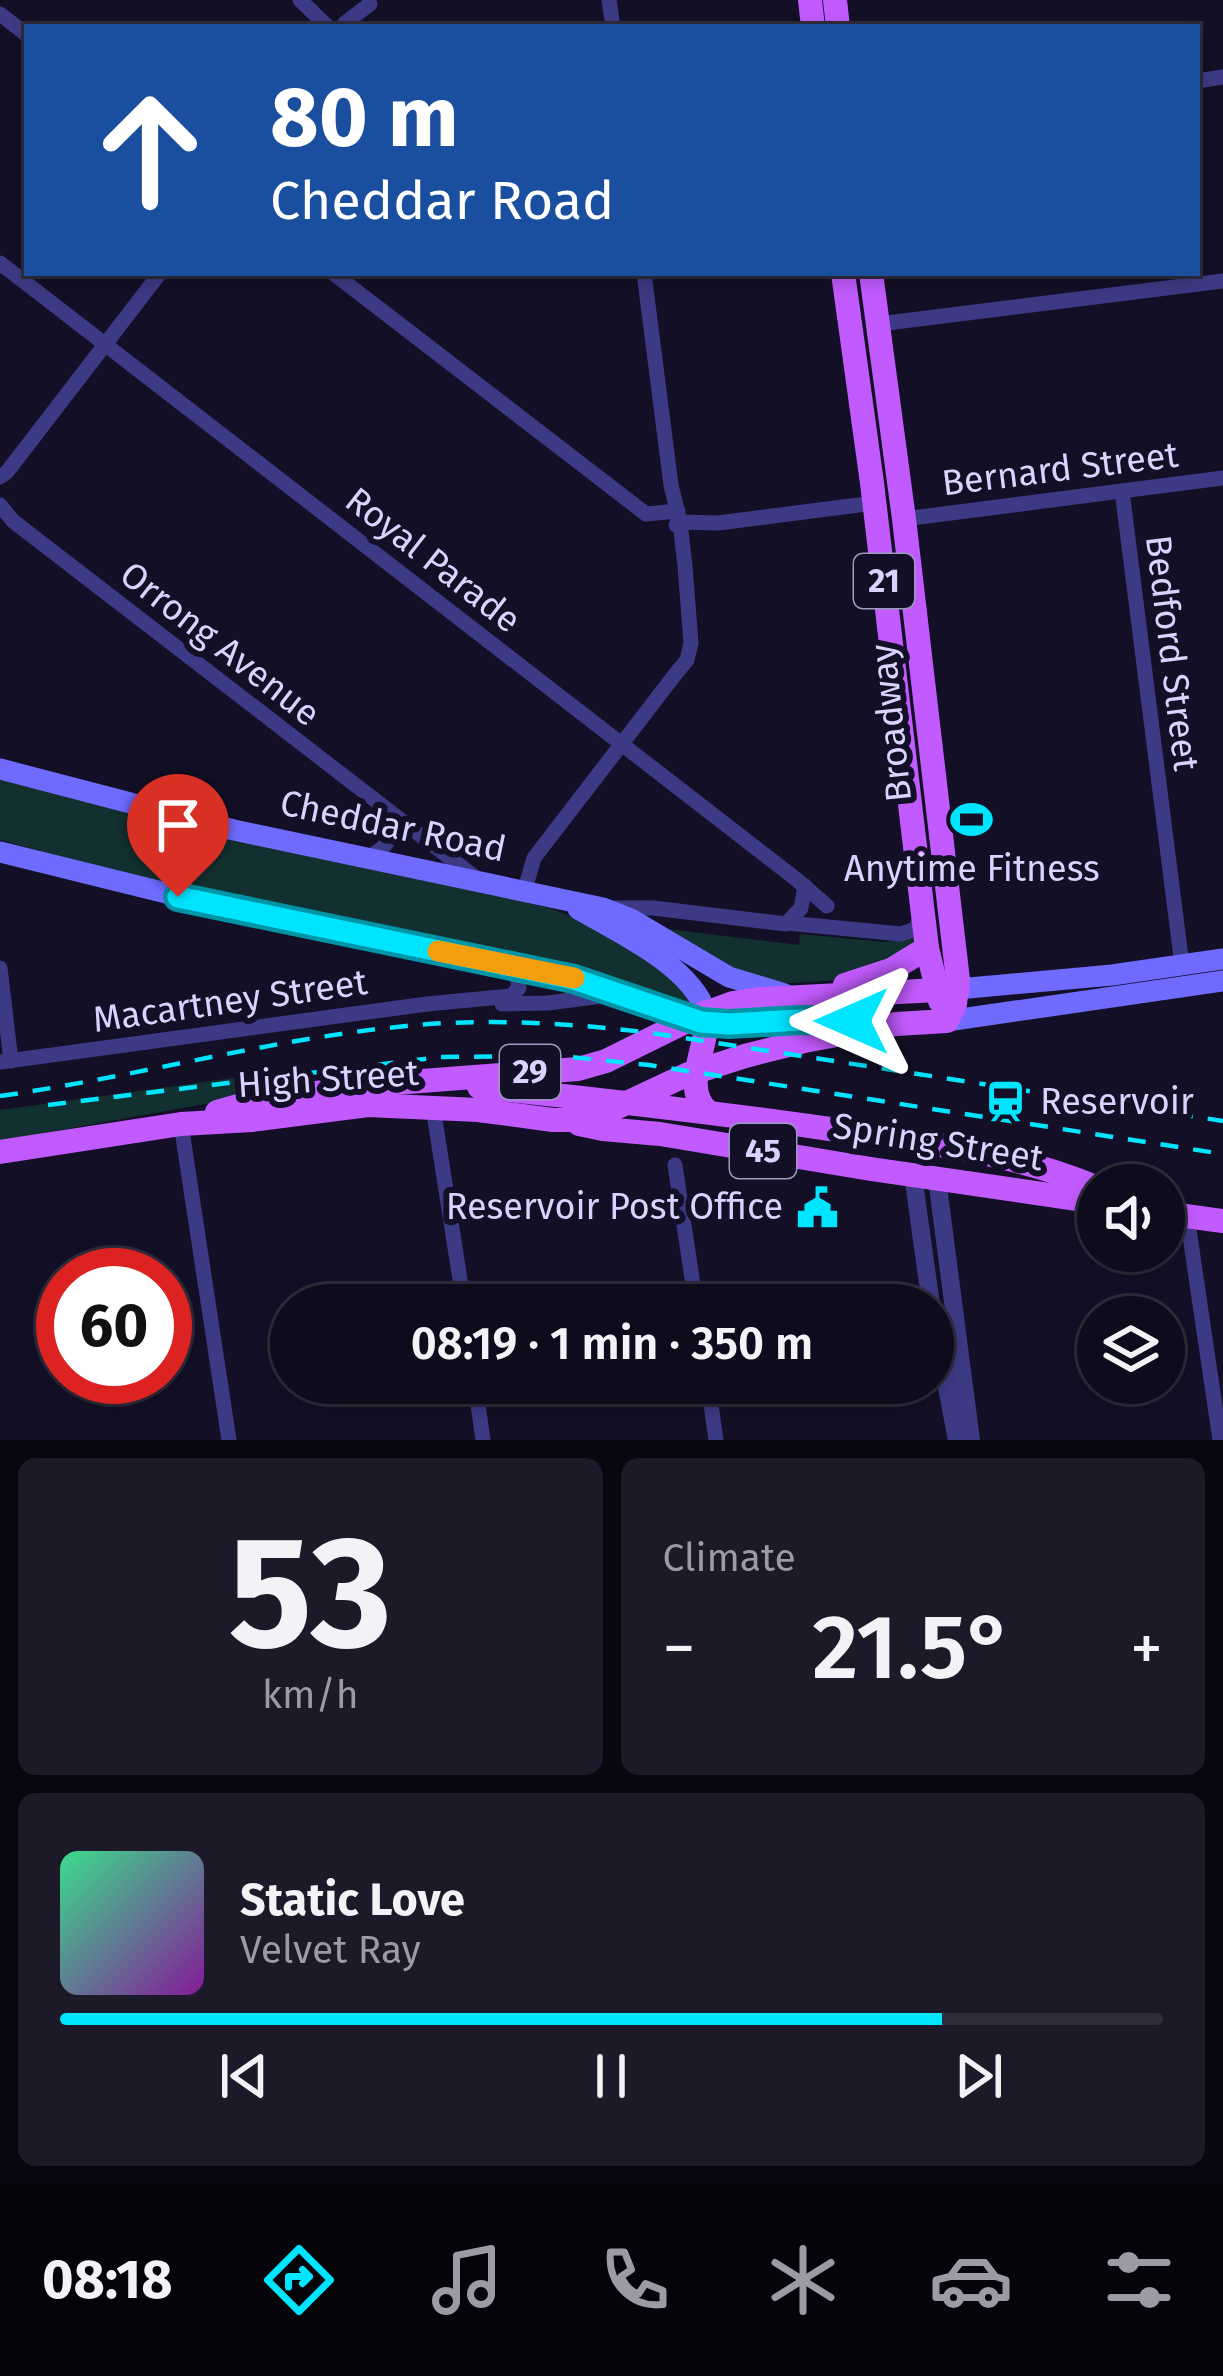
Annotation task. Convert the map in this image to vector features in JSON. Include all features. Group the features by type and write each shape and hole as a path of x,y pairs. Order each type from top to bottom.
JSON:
{"main road":[{"name":"Broadway","path":"843,276 947,989"},
{"name":"Broadway","path":"871,276 903,509 926,823 923,913 927,947 956,1004 946,1021"},
{"path":"875,513 903,509"},
{"name":"Cheddar Road","path":"0,769 234,830 602,908 735,979 805,996"},
{"path":"0,851 251,914 574,979 701,1018 695,1089 708,1112"},
{"name":"Cheddar Road","path":"562,900 671,968 695,989 701,1018"},
{"path":"805,996 886,972 927,947"},
{"name":"High Street","path":"181,1124 248,1103 369,1085 578,1069 744,1001 1102,976 1223,959"},
{"name":"High Street","path":"0,1152 181,1124 351,1106 585,1119 697,1072 792,1044 896,1024 1223,981"},
{"path":"629,998 645,1010 647,1024 635,1047 619,1062 612,1091 629,1118 654,1133"},
{"name":"High Street","path":"701,1018 896,1024"},
{"name":"Spring Street","path":"423,1081 708,1112 922,1142 1015,1161 1077,1187"},
{"path":"738,1116 790,1138 863,1151 870,1157 871,1169"},
{"name":"Spring Street","path":"553,1120 925,1177 1077,1191"},
{"path":"922,1142 925,1177"},
{"path":"1185,1215 1223,1221"}],"street":[{"path":"300,0 340,24"},
{"path":"346,24 372,2"},
{"path":"0,14 24,33"},
{"name":"Royal Parade","path":"0,263 827,906"},
{"path":"0,491 3,475 158,276"},
{"path":"337,276 646,514 718,523 875,513"},
{"path":"525,890 533,858 687,660 691,644 644,276"},
{"path":"879,325 1223,281"},
{"name":"Bernard Street","path":"903,509 1223,478"},
{"name":"Bedford Street","path":"1121,491 1182,965"},
{"name":"Orrong Avenue","path":"0,505 7,518 479,880"},
{"path":"367,859 390,840 391,814"},
{"path":"788,923 801,908 805,886"},
{"name":"Cheddar Road","path":"602,908 653,908 901,934 915,929 923,913"},
{"name":"Macartney Street","path":"6,1061 515,994 516,967"},
{"path":"0,968 6,1061"},
{"name":"Macartney Street","path":"469,1001 529,1004 629,998"},
{"path":"433,1107 461,1284"},
{"path":"181,1124 229,1440"},
{"path":"675,1165 693,1284"},
{"path":"925,1177 931,1284"},
{"path":"925,1177 941,1223 971,1440"},
{"path":"1185,1264 1220,1440"},
{"path":"478,1404 483,1440"},
{"path":"711,1404 716,1440"},
{"path":"950,1404 957,1440"}],"green space":[{"path":"0,774 553,909 651,960 695,1007 691,1010 144,879 0,840"},
{"path":"668,929 799,945 800,934 885,942 916,936 917,948 843,980 774,984 745,975"},
{"path":"252,1078 253,1087 238,1098 0,1141 0,1110"}],"railway":[{"path":"0,1096 355,1032 498,1022 652,1033 1223,1121"},
{"path":"48,1105 441,1057 560,1056 649,1065 1223,1154"}],"slow traffic":[{"path":"438,951 574,978"}],"place":[{"name":"Anytime Fitness","path":"972,819"},
{"name":"Reservoir","path":"1006,1102"},
{"name":"Reservoir Post Office","path":"817,1207"}],"route":[{"path":"178,897 574,979 701,1022 852,1021"}]}
